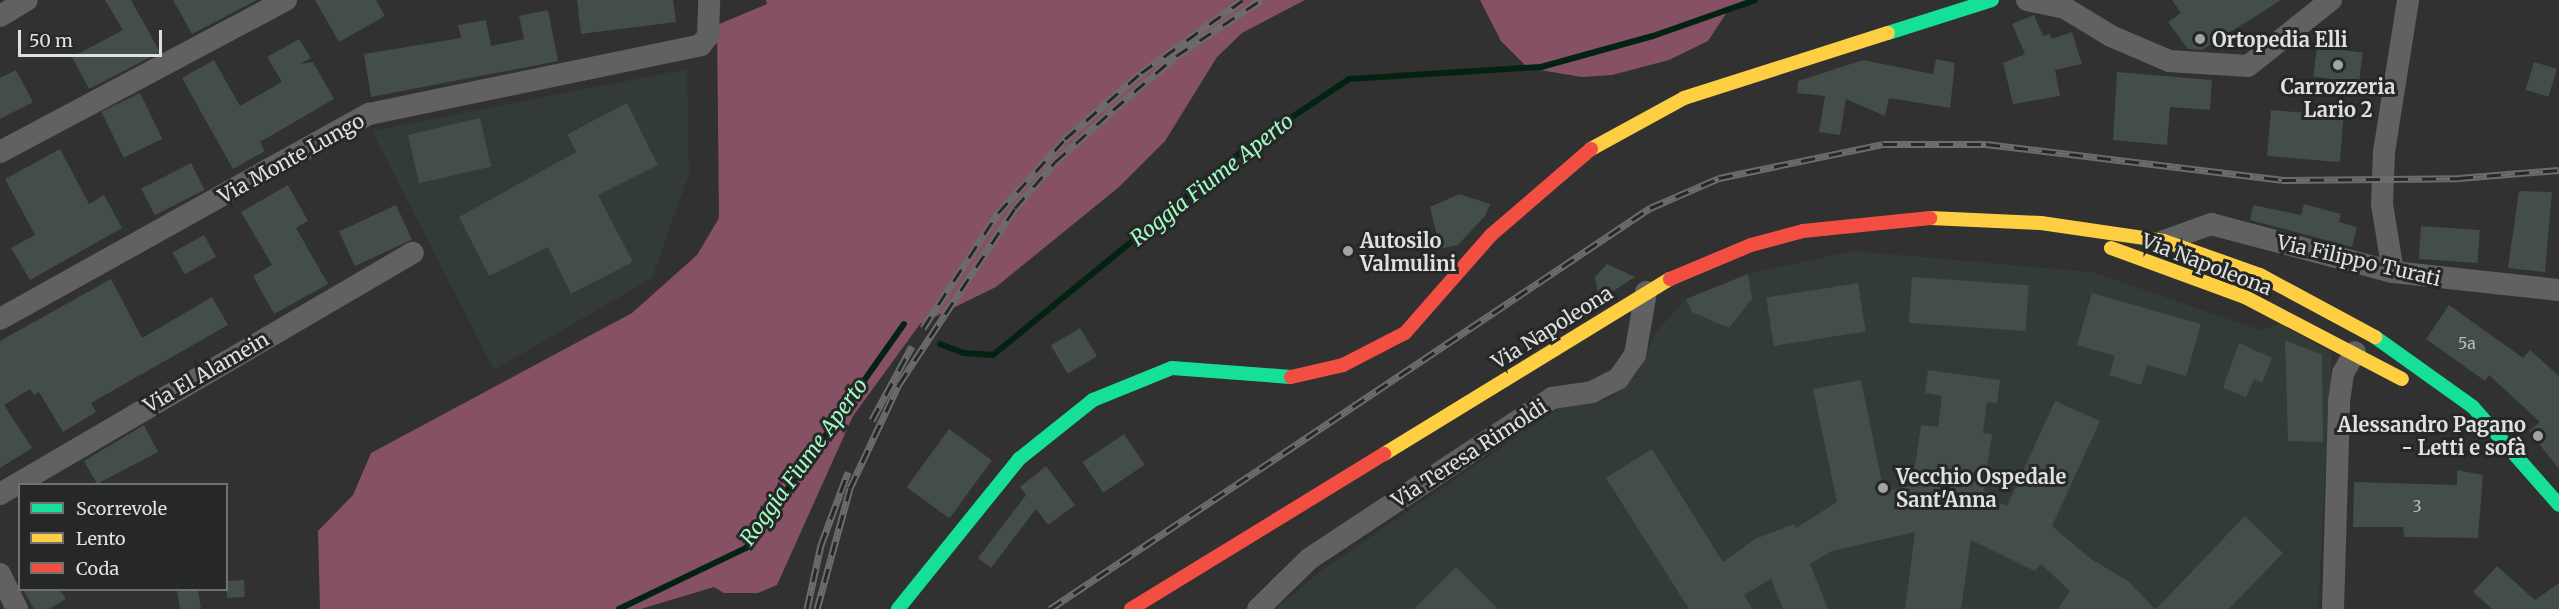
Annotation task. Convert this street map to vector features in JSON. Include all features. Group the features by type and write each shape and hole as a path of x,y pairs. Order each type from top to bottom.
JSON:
{"main road":[{"path":"898,609 1019,459 1093,400 1172,368 1291,378 1342,365 1405,333 1491,235 1590,150 1684,98 1992,0"},
{"name":"Via Napoleona","path":"1131,609 1646,292 1751,245 1803,231 1951,217 2041,223 2135,248 2164,241 2260,275 2328,308 2473,407 2525,462 2559,505"},
{"name":"Via Napoleona","path":"2041,223 2245,297 2355,352 2429,394 2525,462"},
{"name":"Via Napoleona","path":"2355,352 2404,358"}],"street":[{"path":"0,16 27,0"},
{"path":"0,152 286,0"},
{"name":"Via Monte Lungo","path":"0,319 369,114 701,45 708,36 709,0"},
{"path":"2027,0 2065,8 2111,36 2169,61 2248,66 2331,0"},
{"path":"2392,272 2382,204 2384,152 2408,0"},
{"name":"Via Filippo Turati","path":"2164,241 2211,224 2392,272 2559,290"},
{"name":"Via El Alamein","path":"19,483 413,252"},
{"name":"Via Teresa Rimoldi","path":"1257,609 1309,559 1552,398 1592,392 1618,379 1635,355 1646,292"},
{"path":"2333,609 2339,402 2343,373 2355,352"},
{"name":"Via El Alamein","path":"0,494 18,483"},
{"path":"0,574 17,609"}],"shaded area":[{"path":"766,0 1305,0 1242,33 1217,57 1165,141 1119,187 996,287 920,324 853,416 777,585 758,593 724,593 714,587 641,609 320,609 318,531 353,495 371,453 632,313 697,255 719,218 717,25 767,4"},
{"path":"1480,0 1752,0 1729,9 1708,41 1669,60 1612,75 1582,77 1528,68 1501,41"},
{"path":"687,69 689,174 652,278 494,370 372,131","holes":["627,103 658,164 598,195 633,262 572,294 548,247 489,276 460,217 576,152 567,133","480,119 491,167 420,183 408,134"]},
{"name":"Vecchio Ospedale Sant'Anna","path":"1854,251 2092,272 2260,330 2280,324 2332,353 2318,609 1275,609 1325,568 1559,408 1609,399 1625,387 1636,375 1656,332 1686,299 1754,272"}],"building":[{"path":"105,0 131,0 160,52 89,89 72,57 123,30"},
{"path":"173,0 257,0 192,34"},
{"path":"315,0 376,0 385,16 339,42"},
{"path":"577,0 673,0 676,22 581,34"},
{"name":"Ortopedia Elli","path":"2172,0 2281,0 2202,50 2188,49 2168,22 2181,13"},
{"path":"548,10 558,61 371,97 364,54 461,38 458,25 486,20 491,46 524,39 519,16"},
{"path":"2034,15 2043,36 2050,34 2052,39 2072,32 2082,64 2055,70 2060,96 2013,104 2003,63 2025,54 2012,24"},
{"path":"299,39 311,58 300,64 313,62 334,99 260,142 265,151 233,169 182,78 214,60 240,106 282,82 267,57"},
{"name":"Carrozzeria Lario 2","path":"2317,47 2363,53 2359,82 2313,77"},
{"path":"1936,59 1955,63 1950,108 1889,98 1885,116 1846,99 1840,135 1819,132 1825,96 1797,93 1798,81 1863,60 1933,74"},
{"path":"2534,62 2557,69 2548,97 2526,90"},
{"path":"16,70 33,102 0,119 0,78"},
{"path":"2117,72 2212,80 2210,110 2170,107 2167,145 2113,140"},
{"path":"140,93 162,139 124,158 101,112"},
{"path":"627,103 658,165 598,195 633,262 571,294 548,247 489,276 459,217 576,152 567,134"},
{"path":"2271,110 2344,116 2340,162 2267,156"},
{"path":"480,118 491,167 419,183 408,135"},
{"path":"60,149 89,204 104,195 122,228 30,280 11,248 35,235 5,179"},
{"path":"191,163 205,190 155,215 141,188"},
{"path":"288,185 308,221 296,228 328,284 274,314 253,276 272,265 241,212"},
{"path":"2519,191 2552,192 2545,272 2508,268"},
{"path":"1459,194 1490,204 1485,216 1458,245 1440,249 1430,207"},
{"path":"2304,204 2341,214 2339,222 2357,227 2352,247 2250,220 2253,205 2301,215"},
{"path":"396,205 412,239 355,266 339,232"},
{"path":"2421,226 2480,230 2478,263 2419,259"},
{"path":"204,235 216,257 185,274 173,252"},
{"path":"1607,264 1635,277 1599,300 1595,277"},
{"path":"1748,274 1752,299 1729,328 1692,312 1686,299"},
{"path":"1912,277 2029,285 2026,331 1909,323"},
{"path":"111,279 142,338 212,297 228,325 91,403 96,412 63,432 39,392 34,395 30,389 4,405 32,448 0,468 0,341"},
{"path":"1858,283 1866,331 1774,346 1766,298"},
{"path":"2092,293 2201,324 2186,376 2147,365 2141,385 2109,375 2115,356 2077,345"},
{"path":"2449,305 2523,358 2530,350 2559,376 2559,469 2529,431 2540,422 2489,375 2485,381 2426,339"},
{"path":"1080,328 1097,356 1068,374 1051,346"},
{"path":"2285,340 2322,355 2323,442 2288,441"},
{"path":"2239,343 2272,358 2262,383 2254,379 2246,397 2223,388"},
{"path":"1928,370 2000,380 1997,403 1987,402 1983,433 1992,434 1983,495 2007,506 2055,401 2100,421 2052,526 2091,559 2128,581 2155,609 2058,609 2070,591 2041,564 2035,571 1971,540 1961,609 1905,609 1915,532 1832,551 1810,564 1828,609 1783,609 1771,579 1744,595 1752,609 1689,609 1606,478 1652,449 1723,562 1755,539 1794,524 1796,528 1837,502 1813,389 1861,380 1884,492 1912,485 1921,425 1938,427 1942,396 1925,393"},
{"path":"144,425 158,452 99,483 96,483 84,461"},
{"path":"949,429 992,460 950,518 907,487"},
{"path":"1124,434 1145,465 1103,493 1083,462"},
{"path":"1046,466 1075,505 1048,525 1036,509 991,568 978,558 1026,495 1020,487"},
{"path":"2457,470 2483,475 2478,538 2404,537 2403,527 2353,527 2354,482 2457,485"},
{"path":"2245,516 2283,553 2229,609 2156,609"},
{"path":"2497,566 2535,600 2559,583 2559,609 2492,609 2473,592"},
{"path":"1456,567 1498,609 1414,609"},
{"path":"244,580 245,597 227,598 228,581"},
{"path":"24,591 61,591 66,599 49,609 34,609"},
{"path":"177,591 198,591 201,609 180,609"}],"waterway":[{"name":"Roggia Fiume Aperto","path":"940,344 963,353 993,355 1246,148 1349,79 1541,67 1653,36 1755,0"},
{"name":"Roggia Fiume Aperto","path":"619,609 746,548 904,324"}],"railway":[{"path":"923,328 998,213 1065,139 1141,73 1243,0"},
{"path":"817,609 850,488 899,384 1015,208 1055,162 1176,56 1261,0"},
{"path":"1050,609 1650,208 1719,178 1883,144 1986,144 2282,180 2459,178 2559,170"},
{"path":"872,420 912,346"},
{"path":"807,609 821,545 848,472"}],"traffic: fast":[{"path":"1888,33 1992,0"},
{"path":"2375,337 2473,407 2559,505"},
{"path":"898,609 1019,459 1093,400 1172,368 1291,377"}],"traffic: slow":[{"path":"1591,149 1684,98 1888,33"},
{"path":"1930,218 2041,223 2164,241 2260,275 2375,337"},
{"path":"2111,248 2245,297 2402,379"},
{"path":"1384,454 1670,279"}],"traffic: jam":[{"path":"1291,377 1343,365 1405,333 1491,235 1591,149"},
{"path":"1670,279 1751,245 1803,231 1930,218"},
{"path":"1131,609 1384,454"}],"place":[{"name":"Ortopedia Elli","path":"2200,39"},
{"name":"Carrozzeria Lario 2","path":"2338,65"},
{"name":"Autosilo Valmulini","path":"1348,251"},
{"name":"Alessandro Pagano - Letti e sofà","path":"2538,436"},
{"name":"Vecchio Ospedale Sant'Anna","path":"1883,488"}]}
